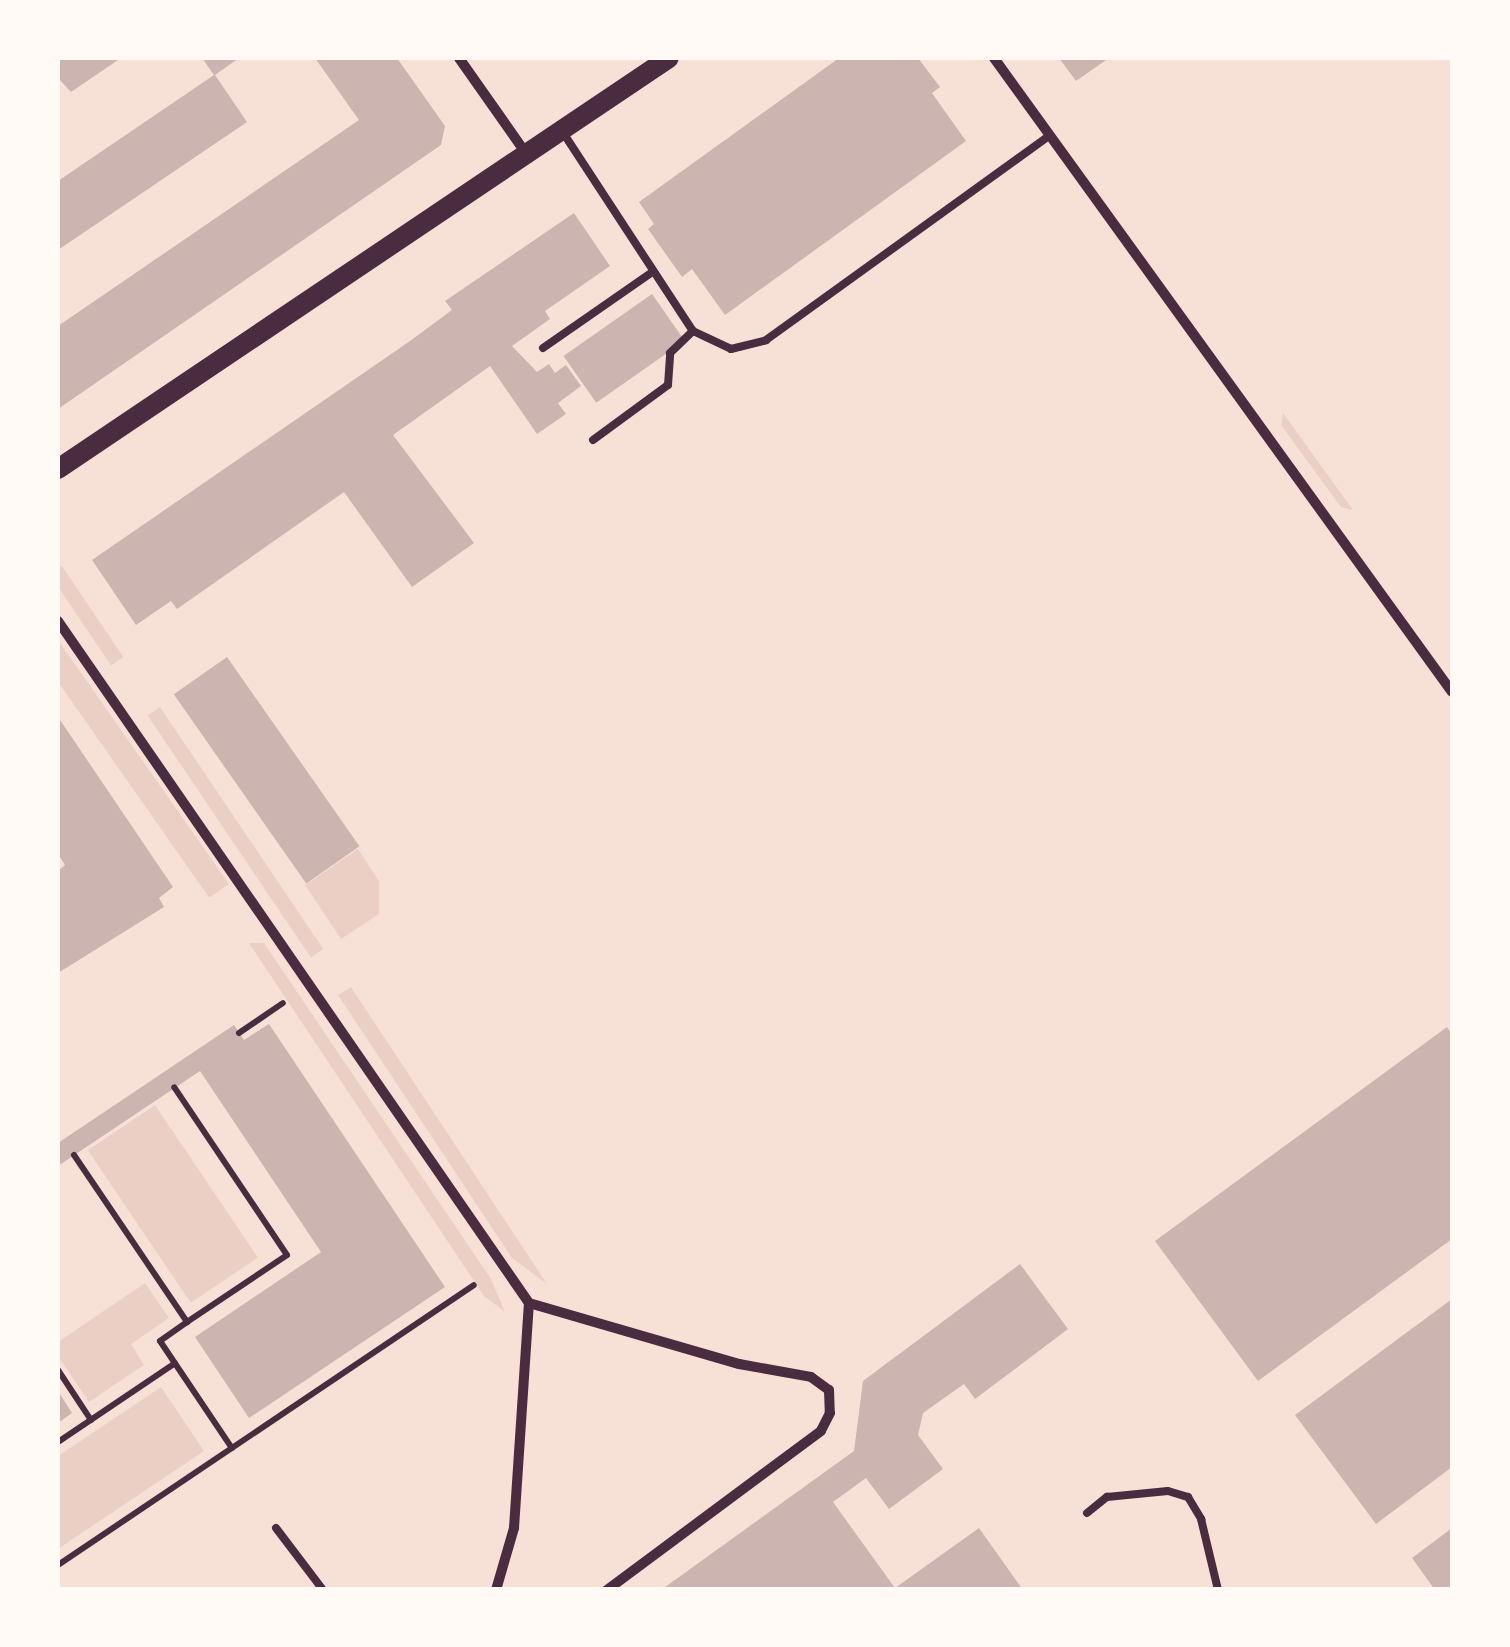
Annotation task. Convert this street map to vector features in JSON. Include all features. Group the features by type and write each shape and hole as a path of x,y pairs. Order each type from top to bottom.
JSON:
{"main road":[{"path":"58,469 669,58"}],"street":[{"path":"460,58 524,152"},
{"path":"994,58 1452,692"},
{"path":"58,620 529,1302 514,1528 496,1590"},
{"path":"529,1302 739,1364 811,1377 829,1390 830,1413 821,1432 607,1590"}],"lane":[{"path":"561,130 651,274 693,331 724,348 762,343 1050,135"},
{"path":"543,348 651,274"},
{"path":"593,440 668,384 673,348 693,331"},
{"path":"1087,1513 1108,1498 1168,1491 1188,1497 1201,1519 1218,1590"},
{"path":"276,1528 324,1590"}],"path":[{"path":"239,1032 283,1003"},
{"path":"174,1087 287,1255 160,1340 232,1448"},
{"path":"74,1155 187,1322"},
{"path":"58,1565 474,1285"},
{"path":"58,1442 175,1363"},
{"path":"58,1370 91,1420"}],"shaded area":[{"path":"1283,413 1353,510 1341,507 1281,425"},
{"path":"62,566 124,657 111,666 58,587 58,569"},
{"path":"58,640 229,884 209,898 58,682"},
{"path":"160,707 323,949 311,957 148,715"},
{"path":"358,849 379,881 379,914 341,939 305,885"},
{"path":"249,943 264,943 491,1279 505,1312 484,1296"},
{"path":"351,987 547,1284 512,1258 338,995"},
{"path":"155,1105 258,1258 191,1303 88,1150"},
{"path":"145,1283 169,1318 131,1344 144,1365 89,1402 58,1356 58,1342"},
{"path":"161,1387 204,1451 58,1549 58,1456"}],"building":[{"path":"58,58 121,58 71,92 58,78"},
{"path":"202,58 239,58 215,75 247,122 58,250 58,181 214,75"},
{"path":"315,58 397,58 445,126 441,145 58,409 58,326 359,120"},
{"path":"839,58 918,58 940,87 932,93 966,141 725,315 692,269 682,277 648,229 654,224 639,202"},
{"path":"1059,58 1109,58 1076,81"},
{"path":"574,213 610,266 545,311 550,319 512,346 537,372 549,364 555,373 566,365 581,386 558,403 566,414 537,434 490,366 393,435 474,543 412,587 344,492 177,609 171,601 136,625 92,560 410,341 452,310 445,301"},
{"path":"652,294 685,341 596,403 564,356"},
{"path":"227,657 359,846 306,884 174,694"},
{"path":"58,717 173,887 159,898 164,907 58,973 58,871 65,865 58,854"},
{"path":"269,1024 445,1287 249,1418 195,1337 321,1252 200,1071 58,1166 58,1143 234,1025 244,1040"},
{"path":"1447,1027 1452,1034 1452,1239 1258,1381 1155,1241"},
{"path":"1020,1264 1068,1329 975,1399 964,1384 923,1413 918,1435 943,1469 889,1509 866,1478 833,1502 895,1588 979,1528 1023,1590 661,1590 854,1451 863,1381"},
{"path":"1452,1299 1452,1467 1376,1524 1295,1415"},
{"path":"58,1391 72,1413 58,1423"},
{"path":"1452,1528 1452,1590 1435,1590 1412,1558"}]}
